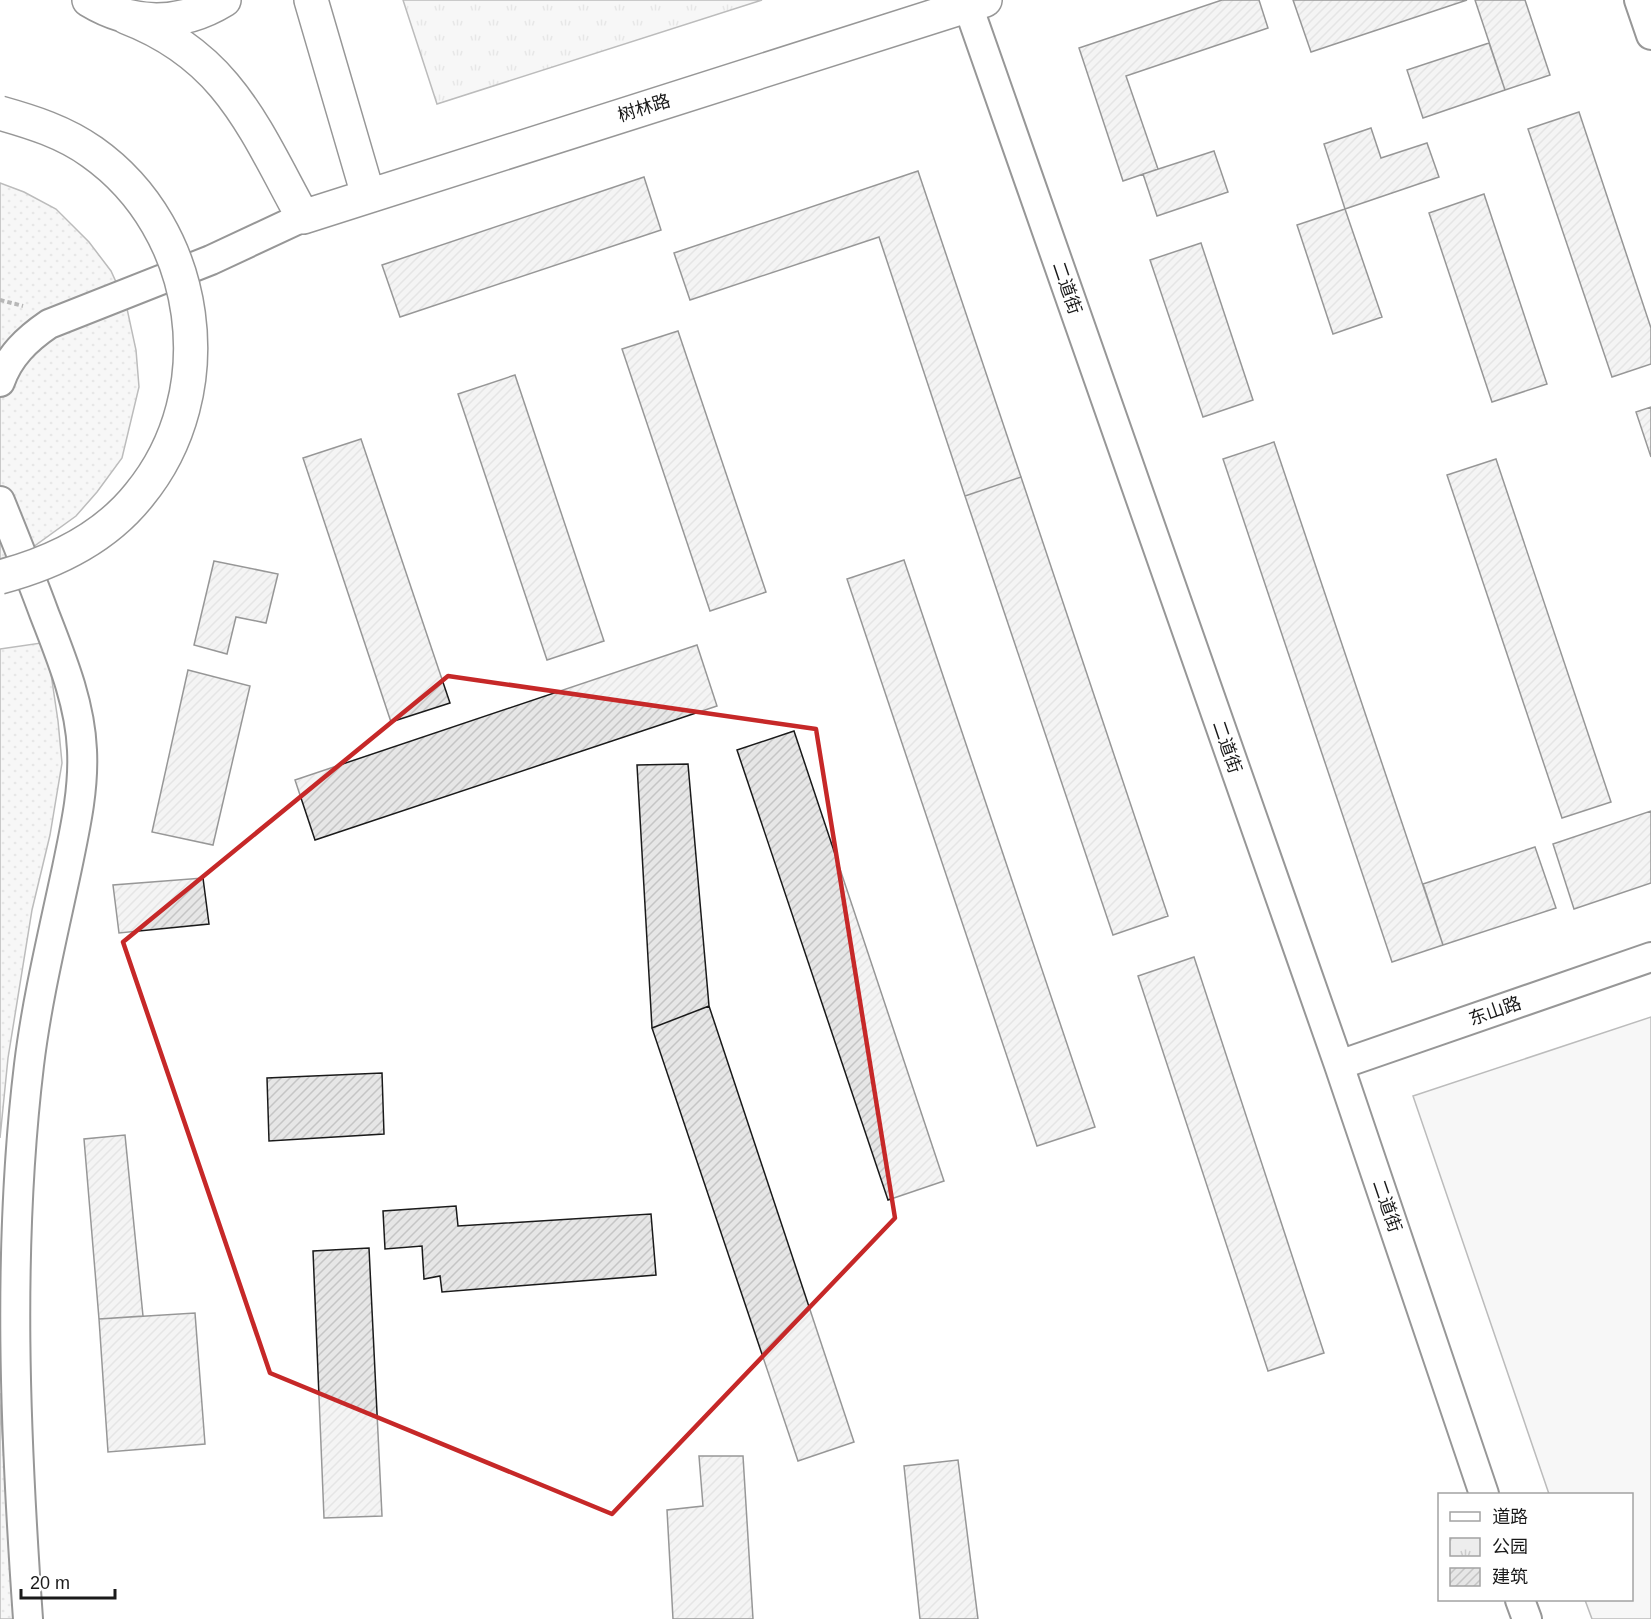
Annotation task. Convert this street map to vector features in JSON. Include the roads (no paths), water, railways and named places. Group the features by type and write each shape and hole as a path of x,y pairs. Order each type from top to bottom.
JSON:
{"main road":[{"path":"99,6 145,20 167,21 186,18 208,10 224,0"},
{"path":"311,0 368,195"},
{"name":"树林路","path":"303,217 973,2"},
{"path":"99,6 148,26 201,59 220,79 253,126 303,217"},
{"path":"0,113 33,122 62,134 92,152 117,173 140,198 169,247 184,286 191,324 192,362 186,398 174,434 158,469 138,496 113,522 69,551 26,570 0,577"}],"street":[{"path":"1639,0 1651,35"},
{"name":"二道街","path":"973,2 1339,1065 1484,1493"},
{"path":"0,382 14,354 31,336 50,324 211,260 303,217"},
{"path":"0,501 64,665 77,711 82,748 82,782 75,828 38,1011 24,1111 16,1256 15,1342 17,1448 28,1619"},
{"name":"东山路","path":"1339,1065 1651,957"},
{"path":"1521,1601 1527,1619"}]}
